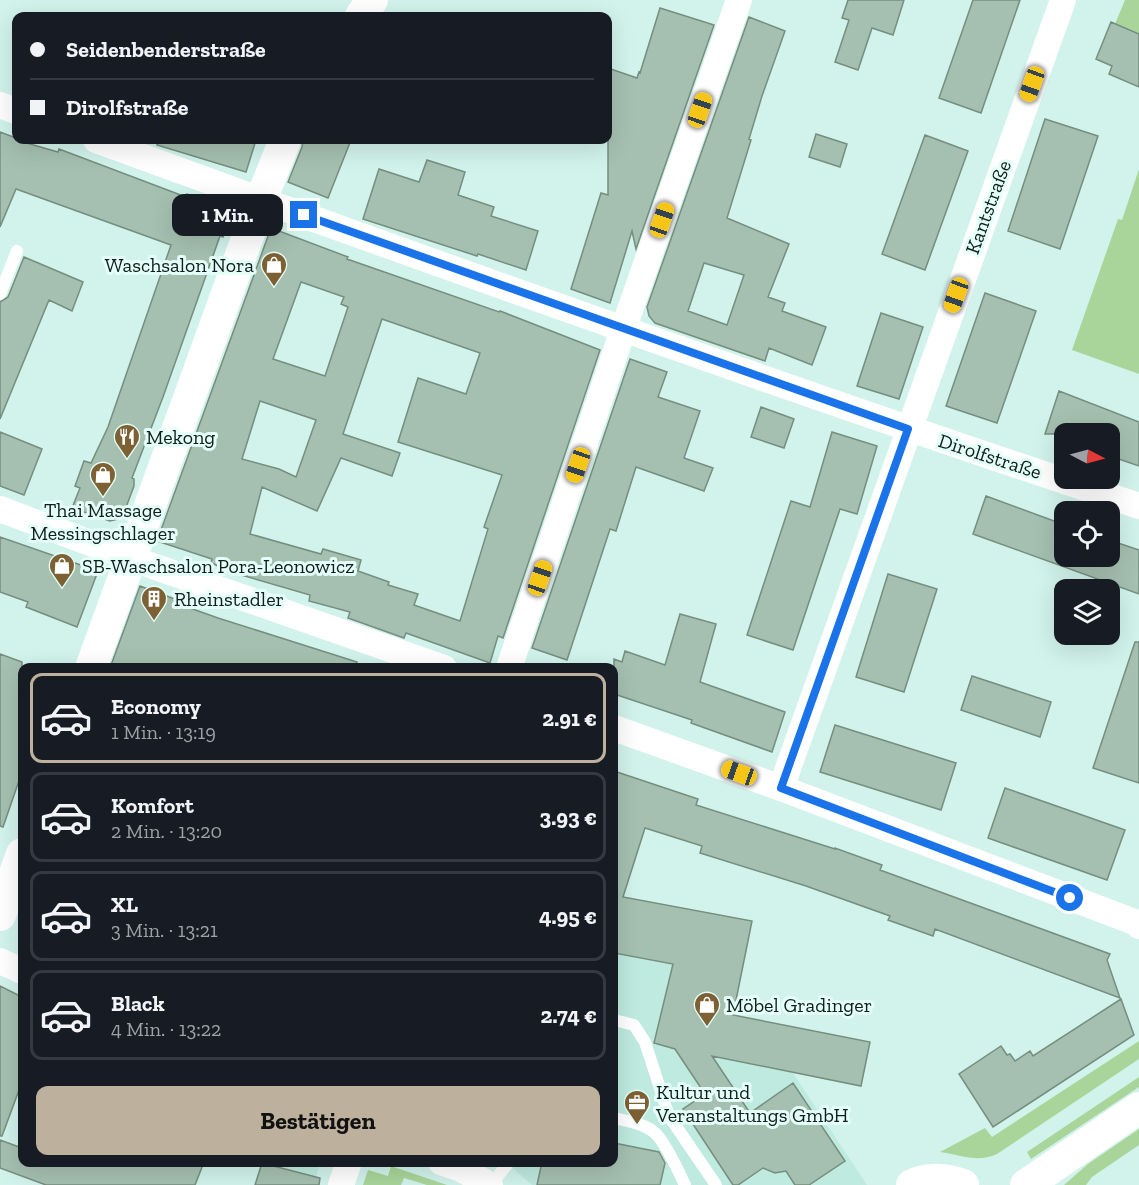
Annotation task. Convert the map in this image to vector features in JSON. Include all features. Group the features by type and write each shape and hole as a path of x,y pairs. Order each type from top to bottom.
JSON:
{"street":[{"path":"511,663 623,330 739,0"},
{"name":"Kantstraße","path":"781,788 1063,0"},
{"name":"Dirolfstraße","path":"107,144 623,330 1139,506"},
{"path":"93,663 283,144"},
{"path":"0,509 130,558 430,663"},
{"path":"618,729 781,788 1138,923"},
{"path":"0,915 18,865"},
{"path":"0,961 18,969"},
{"path":"1026,1185 1139,1108"},
{"path":"342,1185 347,1167"},
{"path":"455,1167 491,1185"},
{"path":"912,1185 940,1179 963,1185"}],"lane":[{"path":"0,294 17,251"},
{"path":"618,1021 634,1025 645,1042 669,1116 716,1185"},
{"path":"618,1119 633,1122 654,1132 677,1167 685,1185"},
{"path":"491,1185 505,1167"}],"shaded area":[{"name":"Möbel Gradinger","path":"618,896 752,921 733,1015 870,1042 861,1086 793,1073 867,1185 532,1185 512,1167 618,1167"},
{"path":"278,1167 319,1167 316,1177"}],"green space":[{"path":"1125,0 1139,0 1139,34 1115,24"},
{"path":"1139,169 1139,374 1072,350 1118,219 1122,220"},
{"path":"1139,1041 1139,1059 997,1154 976,1158 940,1152 985,1128 992,1137"},
{"path":"1139,1077 1139,1087 1031,1159 1027,1152"},
{"path":"1139,1129 1139,1145 1092,1177 1086,1185 1064,1185 1088,1164"},
{"path":"391,1167 394,1167 447,1185 427,1185 404,1178 401,1185 363,1185 368,1170 388,1176"}],"building":[{"path":"848,0 904,0 893,35 872,28 858,70 835,62 849,20 842,18"},
{"path":"973,0 1020,0 981,113 939,98"},
{"path":"660,8 714,25 636,249 632,231 610,303 571,289 601,193 608,195 608,144 612,144 612,69 637,78"},
{"path":"749,17 785,31 762,96 727,218 789,244 768,297 785,303 782,311 826,327 812,365 769,348 765,361 655,323 649,316 647,307","holes":["704,263 744,275 727,325 688,311"]},
{"path":"1111,22 1139,34 1139,87 1109,74 1112,66 1096,59"},
{"path":"1045,119 1098,136 1060,249 1008,231"},
{"path":"0,132 12,136 12,144 30,144 58,152 59,149 186,197 187,194 233,212 223,237 220,236 132,478 134,486 122,518 110,521 72,508 80,488 75,486 84,461 91,463 108,427 171,245 16,189 0,227"},
{"path":"816,134 847,144 840,167 809,157"},
{"path":"925,135 968,151 925,270 882,254"},
{"path":"157,144 255,144 246,172"},
{"path":"302,144 349,144 328,198 288,182"},
{"path":"427,160 465,172 458,195 494,207 491,216 538,231 526,270 363,219 379,169 419,182"},
{"path":"271,228 348,257 347,259 500,311 600,350 503,638 498,636 490,663 406,633 404,638 348,618 350,612 309,601 310,595 238,574 211,563 212,559 157,541","holes":["301,282 344,297 341,304 348,307 325,376 273,359","382,319 480,353 466,394 418,378 398,442 502,475 484,527 488,529 460,621 414,605 418,594 388,585 389,582 358,571 361,560 323,549 321,554 250,534 262,487 317,511 341,458 392,476 400,453 343,434","260,401 316,420 296,477 279,469 242,459"]},
{"path":"24,257 83,282 72,311 49,300 0,419 0,302 8,297"},
{"path":"985,293 1036,311 997,423 946,406"},
{"path":"881,313 923,327 899,399 857,386"},
{"path":"630,359 667,372 658,397 700,411 684,458 713,468 704,491 636,467 616,531 610,529 567,660 532,648"},
{"path":"1059,391 1139,422 1139,466 1120,459 1120,423 1054,423 1054,434 1045,434"},
{"path":"761,407 794,419 784,448 751,437"},
{"path":"0,432 42,449 24,495 0,486"},
{"path":"832,432 877,446 857,514 840,509 793,650 747,635 791,501 810,507"},
{"path":"986,496 1054,521 1054,563 973,534"},
{"name":"SB-Waschsalon Pora-Leonowicz","path":"0,537 98,571 77,627 26,607 28,602 0,592"},
{"path":"1120,544 1139,550 1139,594 1120,587 1120,579 1098,579 1064,567 1120,567"},
{"path":"888,574 937,589 904,692 856,677"},
{"path":"140,586 218,618 357,662 357,663 112,663"},
{"path":"680,614 716,624 700,682 785,712 772,752 691,723 692,720 618,695 618,663 614,663 614,659 622,662 625,651 665,665"},
{"path":"1135,642 1139,642 1139,783 1093,768"},
{"path":"0,654 22,663 18,663 18,784 3,827 0,826"},
{"path":"972,676 1051,702 1040,737 961,710"},
{"path":"835,725 956,763 941,810 820,772"},
{"path":"618,772 698,799 696,805 882,865 880,870 1110,954 1107,960 1120,998 935,929 933,936 888,920 890,916 806,886 700,853 702,846 645,828 623,897 752,921 733,1015 870,1042 861,1086 712,1056 750,1113 793,1083 845,1161 809,1185 795,1185 786,1171 775,1173 763,1168 738,1185 733,1185 683,1109 705,1094 675,1049 654,1043 673,964 618,954"},
{"path":"1005,788 1125,830 1107,880 988,838"},
{"path":"0,986 18,995 18,1093 2,1136 0,1136"},
{"path":"1121,999 1134,1035 993,1127 959,1074 1001,1046 1015,1061 1030,1051 1033,1056"},
{"path":"0,1140 18,1147 18,1167 202,1167 195,1185 46,1185 0,1168"},
{"path":"618,1144 659,1152 665,1163 660,1185 537,1185 541,1167 618,1167"},
{"path":"261,1167 277,1167 320,1178 319,1185 255,1185"}],"place":[{"name":"Waschsalon Nora","path":"274,288"},
{"name":"Mekong","path":"127,460"},
{"name":"Thai Massage Messingschlager","path":"103,498"},
{"name":"SB-Waschsalon Pora-Leonowicz","path":"62,589"},
{"name":"Rheinstadler","path":"154,622"},
{"name":"Möbel Gradinger","path":"707,1028"},
{"name":"Kultur und Veranstaltungs GmbH","path":"637,1126"}],"route":[{"path":"304,215 623,330 908,429 781,788 1070,898"}]}
